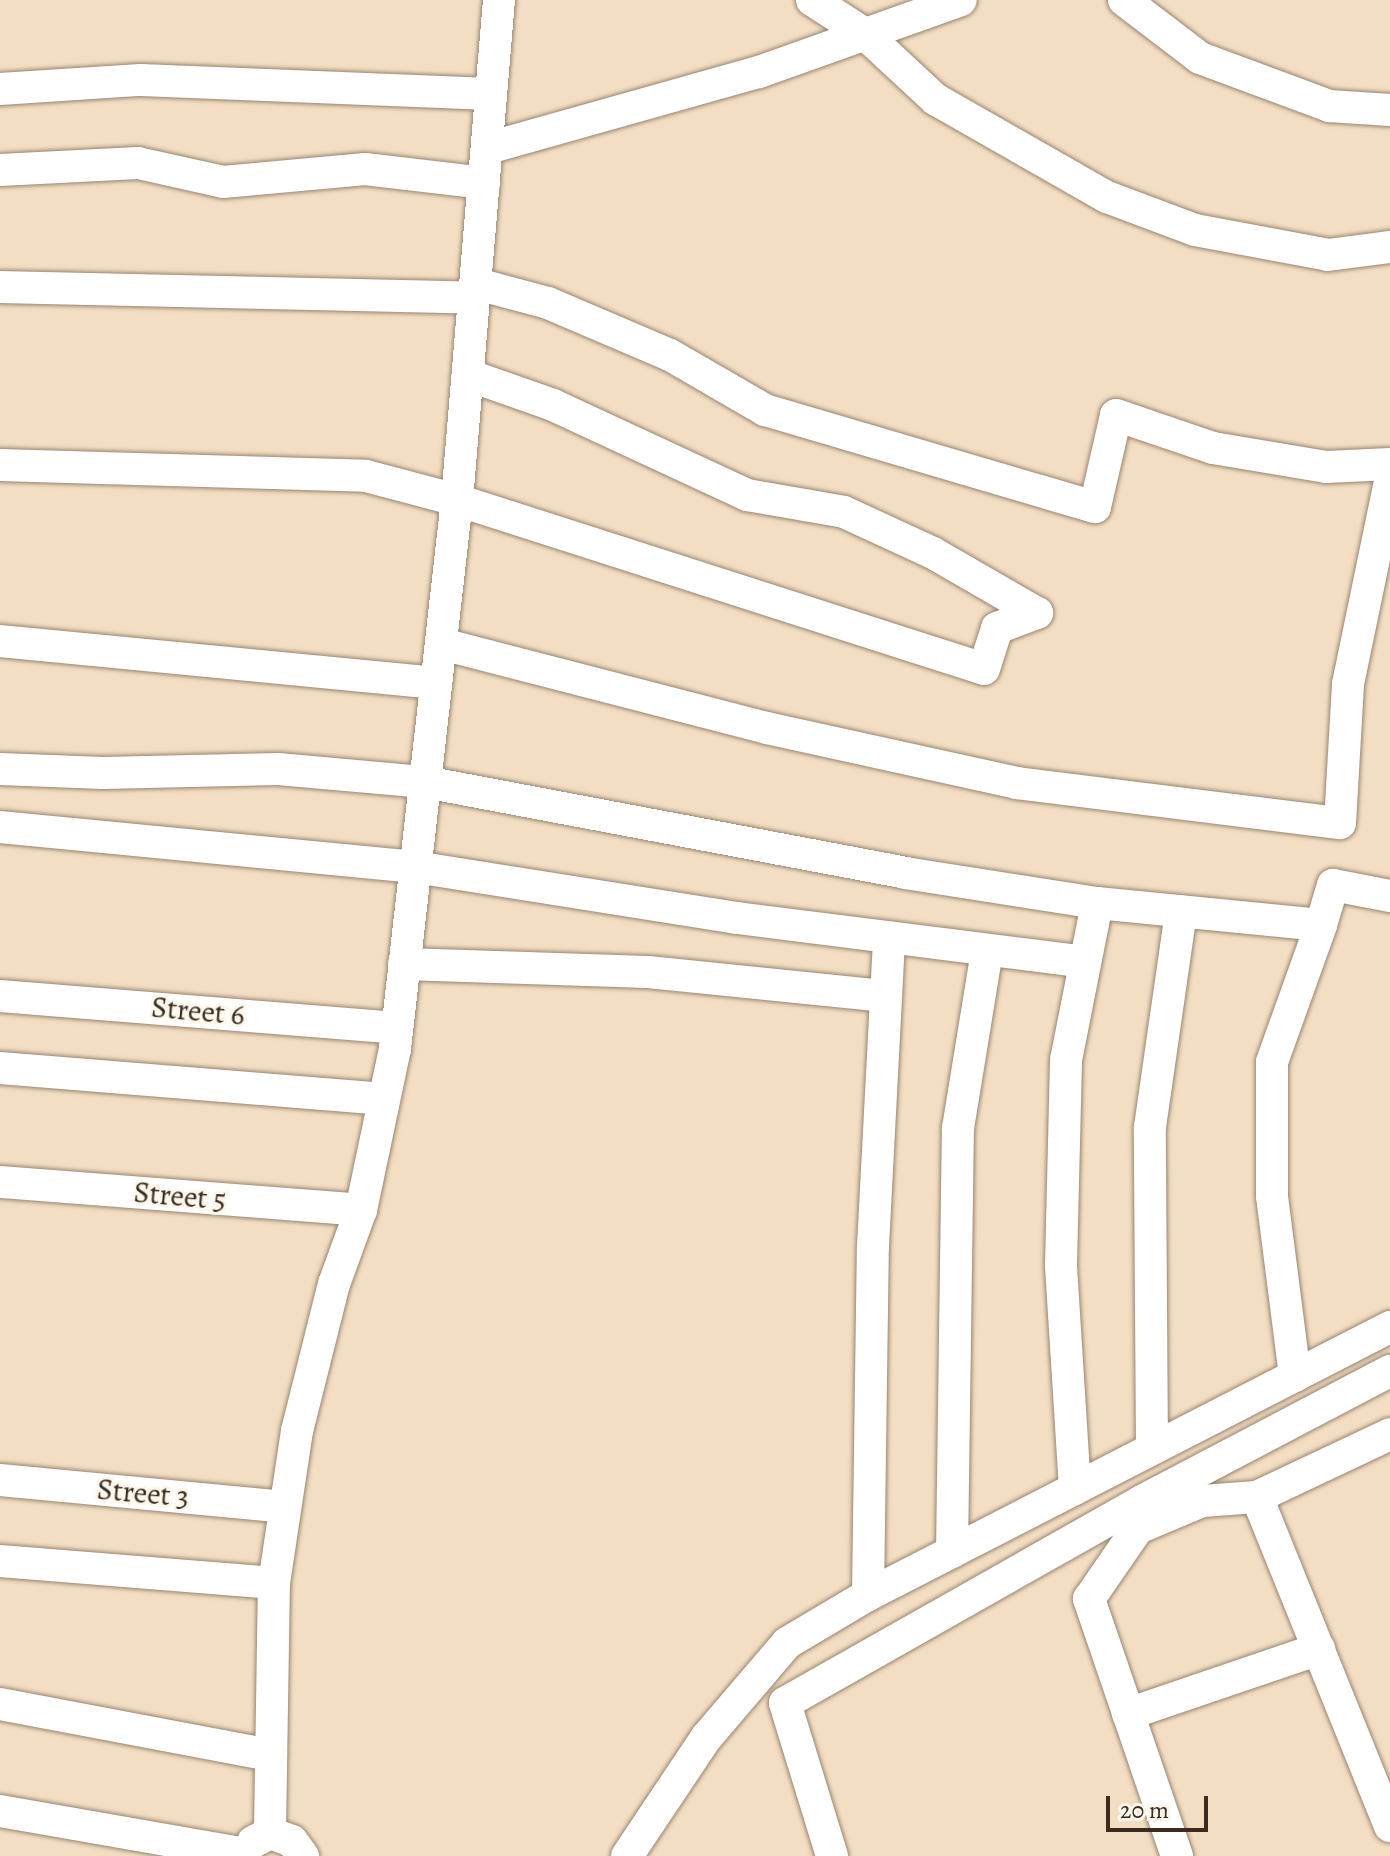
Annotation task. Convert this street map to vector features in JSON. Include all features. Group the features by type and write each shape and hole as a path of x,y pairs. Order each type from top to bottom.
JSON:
{"street":[{"path":"270,1833 274,1583 297,1431 330,1299 361,1210 397,1028 457,500 499,0"},
{"path":"812,0 865,34 935,99 1107,197 1195,230 1328,255 1390,247"},
{"path":"488,148 759,72 961,0"},
{"path":"1124,0 1200,58 1329,106 1390,110"},
{"path":"0,89 141,80 491,94"},
{"path":"0,170 138,163 223,182 365,169 484,183"},
{"path":"0,287 476,291 548,303 670,355 765,410 1095,507 1116,415 1213,448 1326,467 1390,464"},
{"path":"0,465 366,476 457,500 984,669 997,628 1037,613 933,553 844,512 747,495 553,405 468,375"},
{"path":"442,644 767,728 1017,783 1340,823 1348,684 1390,482"},
{"path":"0,641 436,683"},
{"path":"0,769 103,773 278,769 425,782 905,873 1097,903 1321,925"},
{"path":"0,827 415,867 889,937 1085,962"},
{"path":"1295,1376 1272,1196 1272,1062 1333,885 1390,896"},
{"path":"1075,1489 1061,1265 1066,1060 1097,903"},
{"path":"1152,1449 1150,1127 1181,911"},
{"path":"868,1595 873,1246 889,937"},
{"path":"952,1552 958,1128 987,950"},
{"path":"404,964 648,972 886,996"},
{"name":"Street 6","path":"0,996 397,1028"},
{"path":"0,1068 382,1099"},
{"name":"Street 5","path":"0,1182 361,1210"},
{"path":"627,1856 706,1738 787,1643 868,1595 1390,1327"},
{"path":"832,1856 785,1703 1142,1501 1390,1371"},
{"path":"1177,1856 1089,1599 1138,1528 1202,1501 1257,1497 1390,1434"},
{"name":"Street 3","path":"0,1480 285,1507"},
{"path":"1257,1497 1390,1826"},
{"path":"0,1561 274,1583"},
{"path":"1128,1714 1319,1649"},
{"path":"0,1704 271,1755"},
{"path":"0,1811 239,1855 270,1833"},
{"path":"270,1833 292,1841 303,1856"}]}
